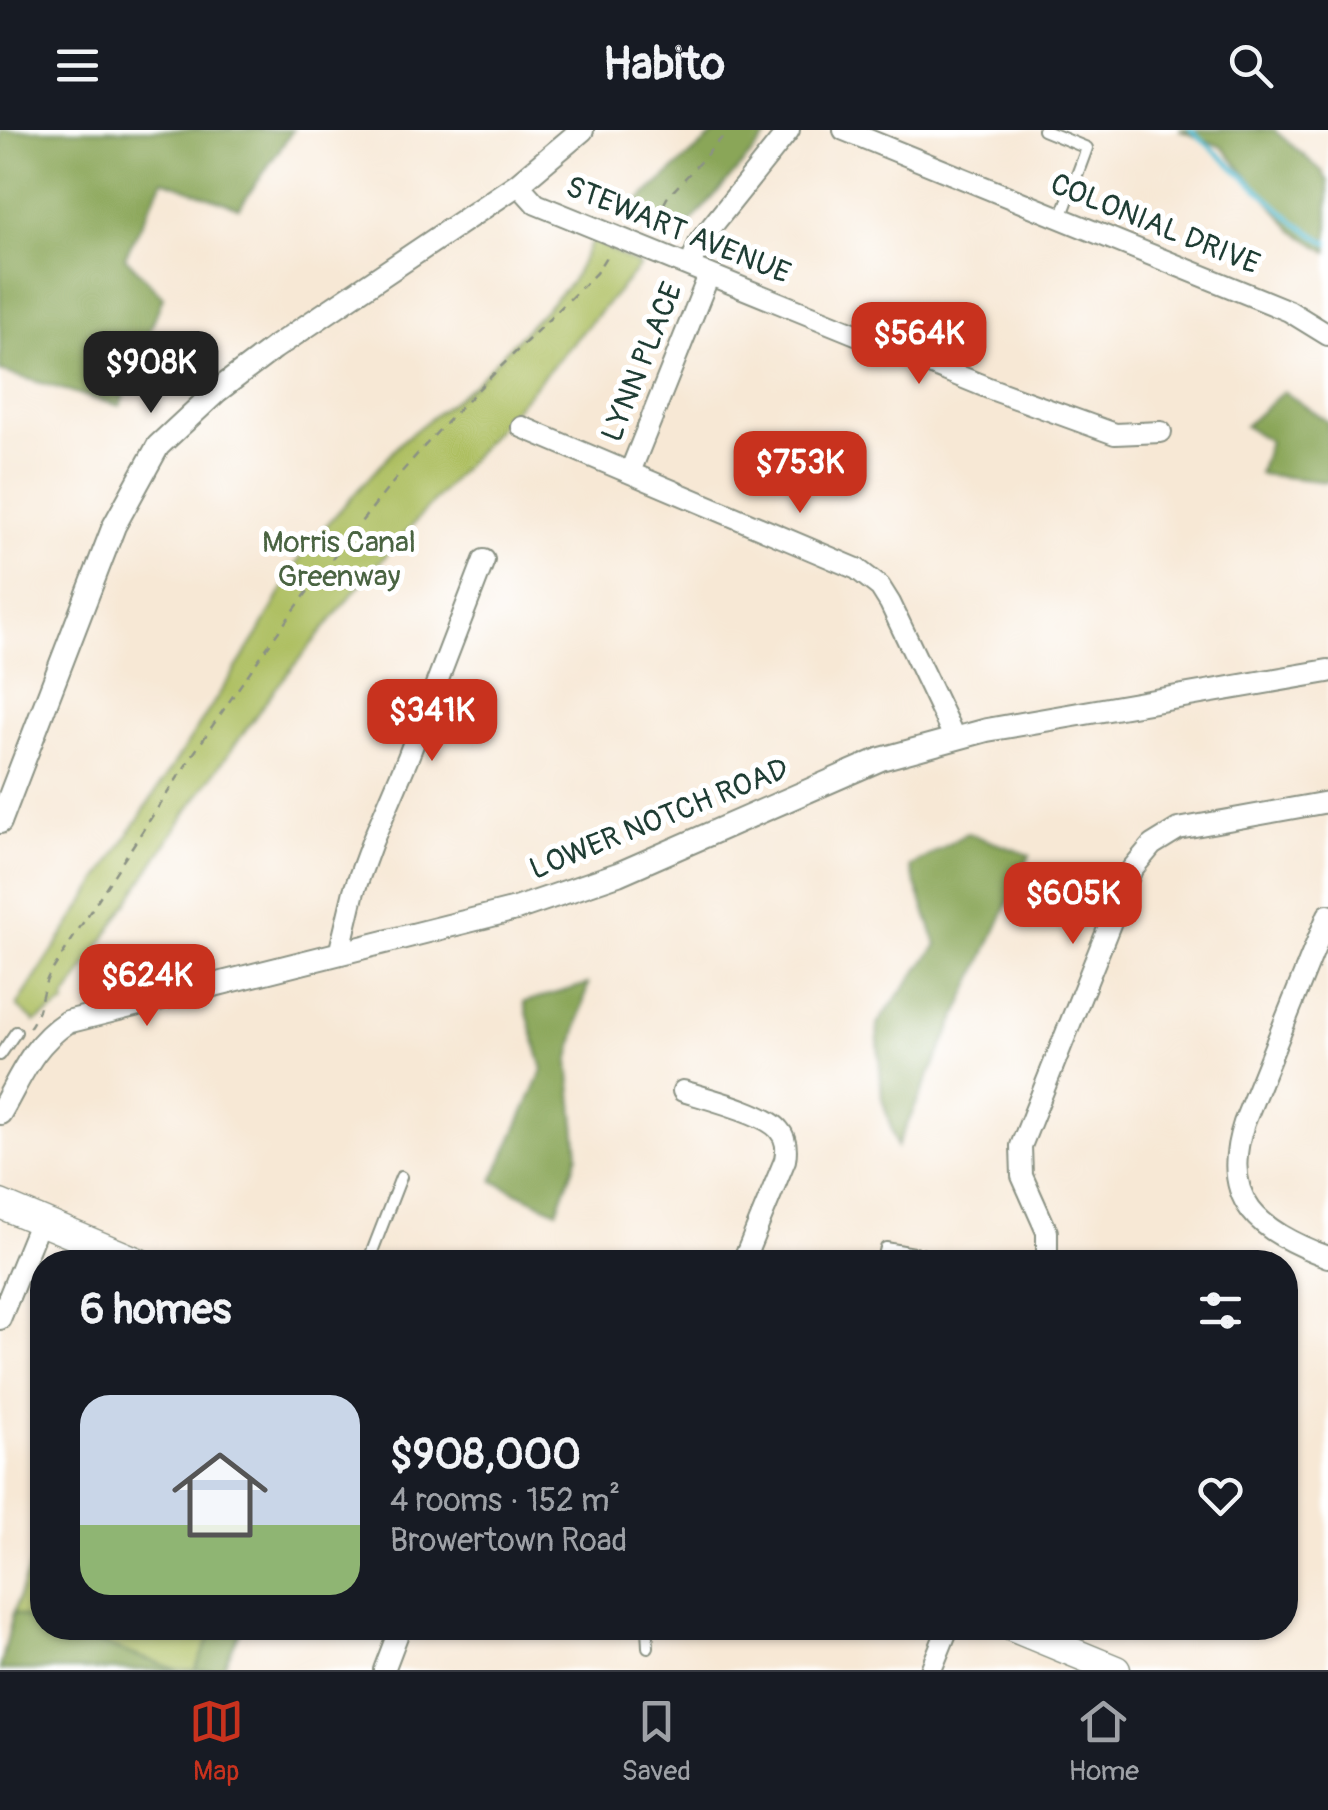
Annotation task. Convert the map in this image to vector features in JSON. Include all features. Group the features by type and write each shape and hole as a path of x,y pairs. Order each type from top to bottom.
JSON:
{"main road":[{"path":"0,1204 109,1250"},
{"path":"1051,1640 1116,1670"}],"street":[{"path":"0,822 114,526 158,446 217,392 274,348 518,184 582,130"},
{"name":"LYNN PLACE","path":"630,472 699,270 700,241 789,130"},
{"name":"COLONIAL DRIVE","path":"844,130 1289,311 1328,335"},
{"name":"STEWART AVENUE","path":"518,184 536,204 991,389 1114,434 1162,432"},
{"path":"522,427 788,538 870,578 890,603 955,739"},
{"path":"339,954 366,858 484,560"},
{"name":"LOWER NOTCH ROAD","path":"0,1113 45,1036 67,1022 457,926 618,874 867,764 987,730 1328,670"},
{"path":"1047,1250 1047,1232 1022,1176 1022,1146 1132,868 1152,846 1178,829 1328,802"},
{"path":"1328,915 1244,1123 1236,1153 1244,1200 1260,1223 1294,1245 1328,1257"},
{"path":"683,1090 767,1120 782,1132 785,1160 748,1250"},
{"path":"0,1318 40,1221"},
{"path":"384,1670 395,1640"},
{"path":"930,1670 943,1640"}],"lane":[{"path":"1043,130 1087,148 1061,219"},
{"path":"0,1055 18,1035"},
{"path":"373,1250 401,1176"},
{"path":"647,1640 648,1647"}],"path":[{"path":"18,1035 39,1015 40,996 48,977 86,917 232,698 327,565 398,477 469,400 596,274 614,243 646,238 667,198 729,130"}],"green space":[{"path":"0,130 293,130 239,208 163,180 125,257 163,297 120,406 0,371"},
{"path":"719,130 773,130 684,230 630,208"},
{"path":"1179,130 1274,130 1322,171 1328,182 1328,252 1294,231 1222,147"},
{"name":"Morris Canal Greenway","path":"593,240 640,266 359,586 275,689 192,804 65,1004 35,1022 17,1006 257,636 305,549 402,441 474,384 571,282"},
{"path":"1283,391 1328,422 1328,482 1259,474 1269,441 1245,426"},
{"path":"967,833 1030,855 897,1147 882,1098 877,1024 937,945 910,867"},
{"path":"588,984 569,1062 578,1155 557,1211 493,1181 543,1070 524,1002"},
{"path":"30,1565 30,1619 13,1613"},
{"path":"13,1613 30,1619 30,1640 90,1640 178,1670 0,1670"},
{"path":"90,1640 209,1640 195,1670 178,1670"},
{"path":"209,1640 236,1640 222,1670 195,1670"}],"waterway":[{"path":"1191,130 1297,224 1328,243"}]}
